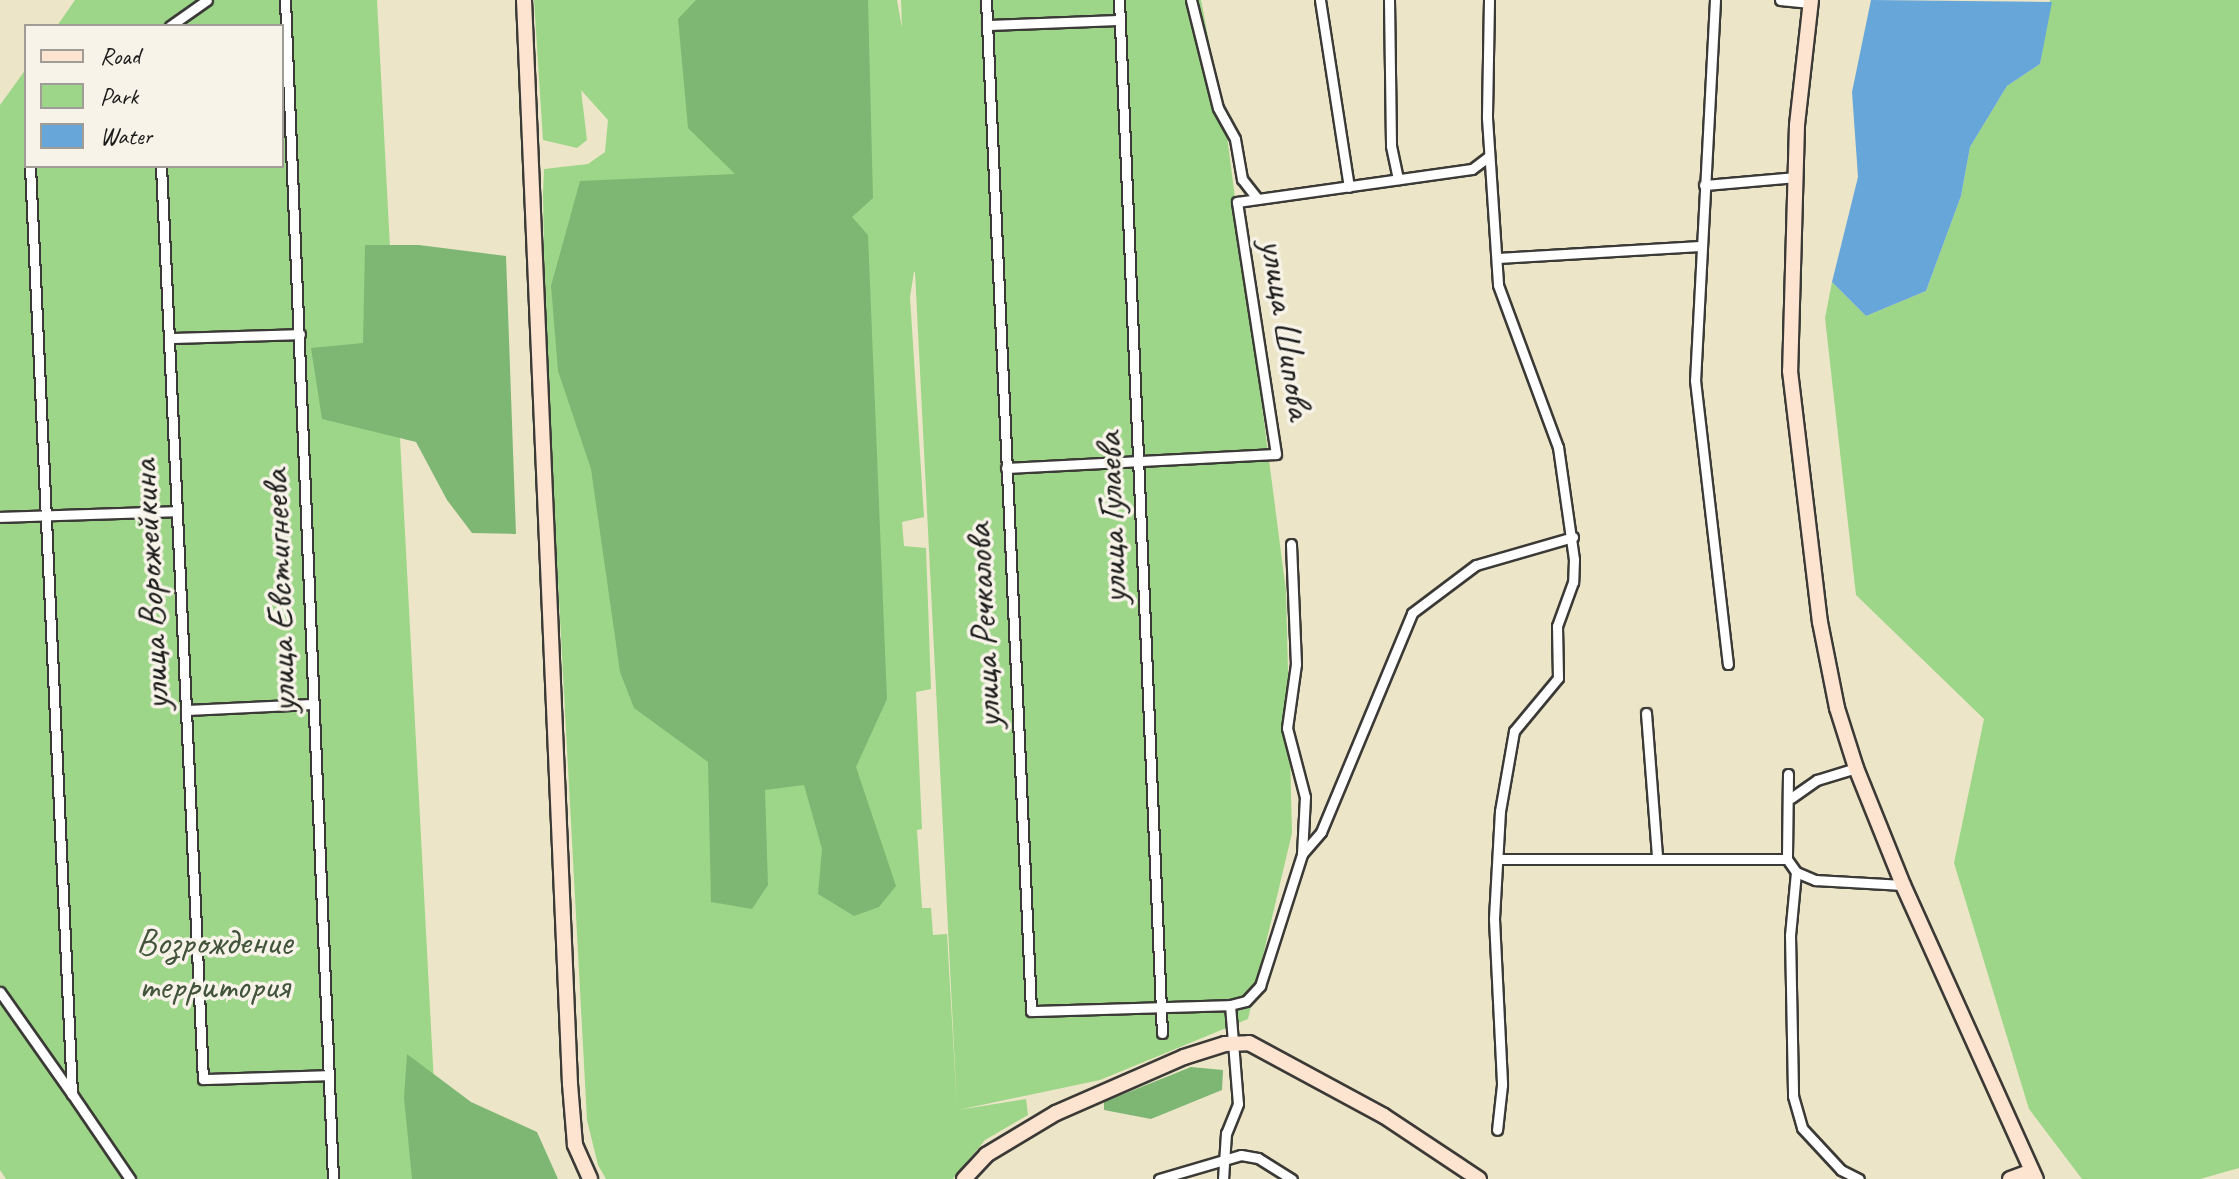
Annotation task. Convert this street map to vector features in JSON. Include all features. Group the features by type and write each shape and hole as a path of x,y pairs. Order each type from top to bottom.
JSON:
{"main road":[{"path":"524,0 570,1084 575,1145 590,1179"},
{"path":"1811,1 1795,177 1790,371 1797,452 1820,622 1837,708 1856,768 1903,885 2034,1175 2010,1179"},
{"path":"964,1179 1003,1143 1056,1113 1184,1057 1232,1044 1249,1043 1278,1055 1479,1179"}],"street":[{"path":"173,24 207,0"},
{"name":"улица Евстигнеева","path":"285,0 333,1179"},
{"name":"улица Речкалова","path":"986,0 1031,1011 1230,1005"},
{"name":"улица Гулаева","path":"1119,0 1162,1033"},
{"path":"1191,0 1218,108 1235,139 1242,179 1256,197 1472,169 1489,156"},
{"path":"1320,0 1349,187"},
{"path":"1389,0 1391,146 1398,179"},
{"path":"1489,0 1489,156 1500,298 1558,447 1573,537 1573,582 1557,626 1558,678 1514,731 1496,841 1500,859 1494,919 1502,1085 1497,1130"},
{"path":"1715,0 1695,380 1728,664"},
{"path":"1780,0 1811,1"},
{"path":"987,25 1120,20"},
{"path":"30,168 72,1094"},
{"name":"улица Ворожейкина","path":"161,168 203,1079 329,1075"},
{"path":"1704,185 1795,177"},
{"name":"улица Шипова","path":"1006,468 1276,454 1237,202 1256,197"},
{"path":"1498,258 1700,246"},
{"path":"169,338 300,334"},
{"path":"0,517 177,511"},
{"path":"1302,854 1321,832 1412,613 1476,565 1573,537"},
{"path":"1223,1179 1226,1133 1238,1104 1230,1005 1246,1001 1260,986 1302,854 1305,797 1287,728 1296,664 1291,544"},
{"path":"186,710 313,704"},
{"path":"1646,713 1657,856"},
{"path":"1791,798 1817,780 1856,768"},
{"path":"1788,774 1791,798 1787,859 1796,872 1815,880 1903,885"},
{"path":"1500,859 1657,856 1787,859"},
{"path":"1796,872 1790,1007 1797,1118 1841,1170 1859,1179"},
{"path":"0,992 130,1179"},
{"path":"1159,1179 1223,1158 1258,1158 1292,1179"}],"green space":[{"name":"Возрождение территория","path":"75,0 377,0 439,1179 6,1179 0,1170 0,105 24,72 24,168 284,168 284,24 58,24"},
{"path":"534,0 897,0 902,28 901,0 1201,0 1227,136 1286,591 1292,833 1248,1019 1100,1080 958,1110 1026,1099 1028,1115 985,1140 953,1179 606,1179 598,1165 587,1120 546,358 543,194 544,169 588,164 605,152 608,120 581,90 587,140 577,148 543,140","holes":["915,272 957,1107 947,934 933,935 931,908 922,908 917,830 922,829 916,692 931,689 926,548 904,546 902,522 924,517 910,297"]},
{"path":"696,0 868,0 873,198 852,217 868,235 887,699 856,767 896,886 879,907 854,916 818,894 822,849 804,785 765,790 768,885 752,909 711,902 708,762 634,708 620,672 591,469 558,371 551,286 580,181 735,174 688,128 678,19"},
{"path":"2050,0 2239,0 2239,1168 2200,1179 2082,1179 2029,1109 1954,863 1984,719 1856,595 1825,318 1832,282 1866,316 1926,291 1961,196 1970,147 2007,86 2040,64"},
{"path":"365,245 419,245 506,256 516,534 472,533 447,500 416,442 322,419 311,348 363,343"},
{"path":"407,1054 471,1102 537,1132 558,1179 412,1179 404,1098"},
{"path":"1191,1067 1223,1070 1222,1090 1151,1119 1104,1110 1104,1102"}],"water":[{"path":"1871,0 2052,2 2040,64 2007,86 1970,147 1961,196 1926,291 1866,316 1832,282 1858,177 1852,92"}]}
